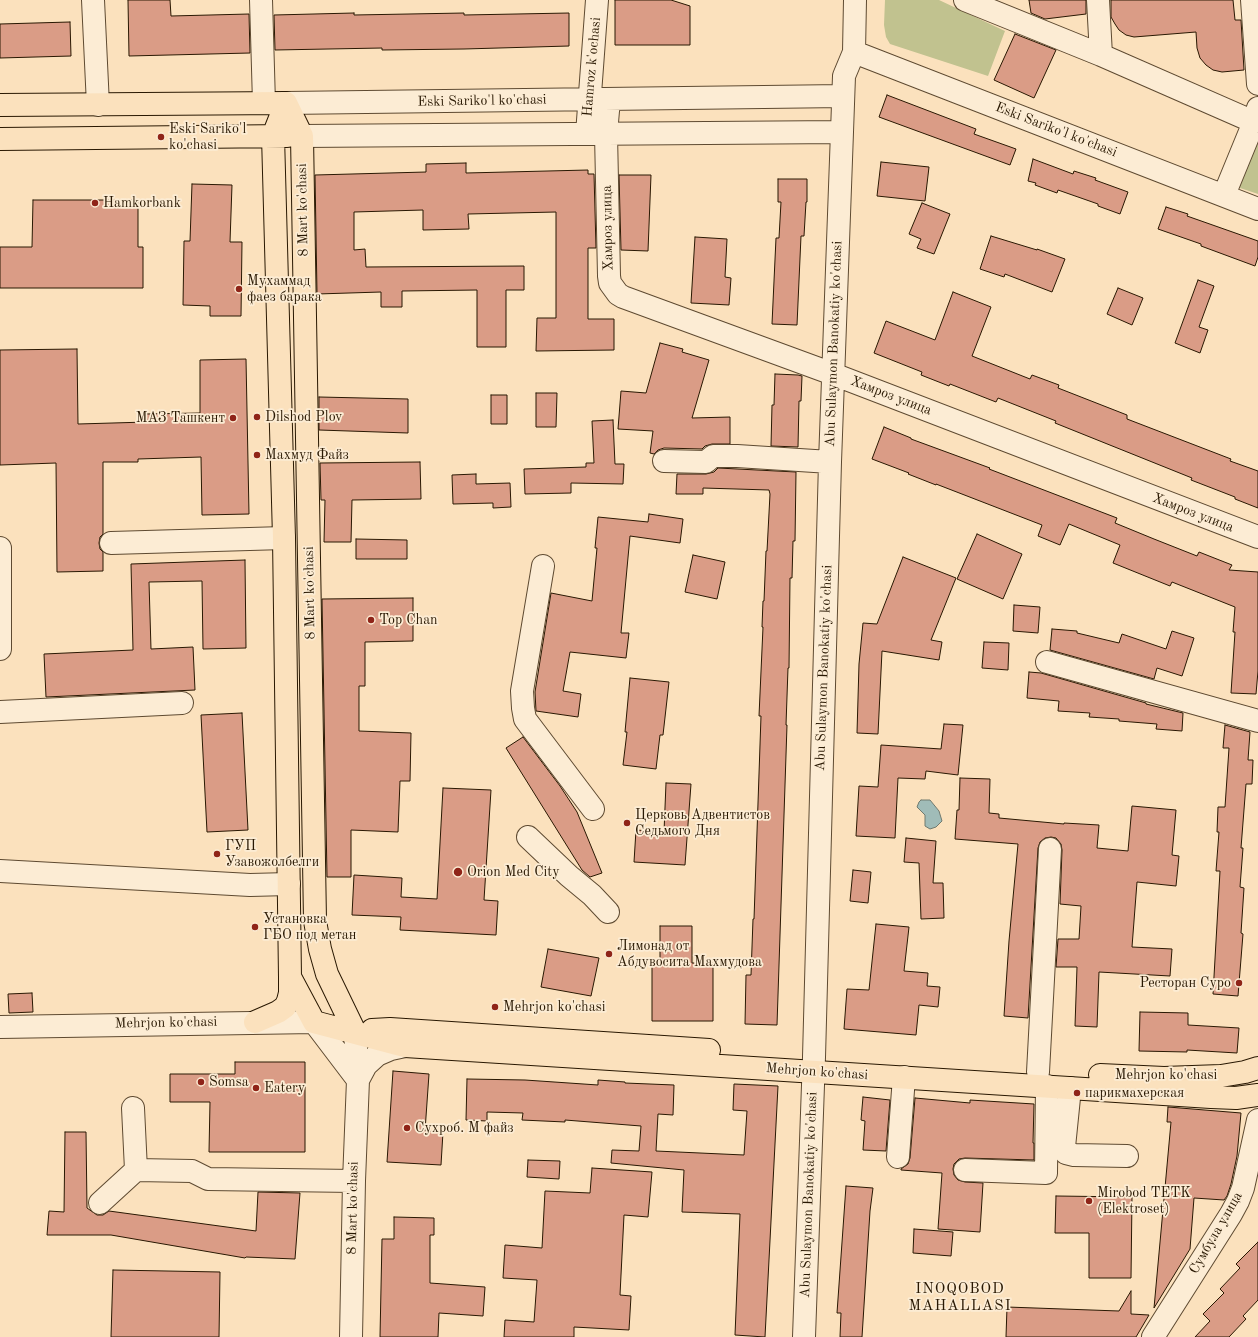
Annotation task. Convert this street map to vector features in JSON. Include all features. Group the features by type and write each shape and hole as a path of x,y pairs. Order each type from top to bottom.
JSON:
{"main road":[{"name":"Eski Sariko'l ko'chasi","path":"0,106 286,103"},
{"name":"8 Mart ko'chasi","path":"286,103 302,136 316,921 320,949 327,974 355,1032"},
{"path":"273,136 286,103"},
{"name":"8 Mart ko'chasi","path":"273,136 284,538 290,977 314,1022"},
{"path":"0,139 302,136"},
{"path":"255,1022 278,1012 285,1007 290,993 290,977"},
{"name":"Mehrjon ko'chasi","path":"314,1022 405,1046 813,1065 1042,1079 1070,1088 1211,1097 1236,1098 1258,1095"},
{"name":"Mehrjon ko'chasi","path":"355,1032 390,1029 813,1065 904,1078 1164,1078 1222,1076 1258,1068"}],"street":[{"path":"93,0 98,105"},
{"path":"261,0 264,103"},
{"name":"Hamroz k'ochasi","path":"598,0 599,99"},
{"name":"Abu Sulaymon Banokatiy ko'chasi","path":"804,1337 830,462 843,96 844,76 854,52 855,0"},
{"path":"965,0 1257,116 1224,195"},
{"path":"1098,0 1101,55"},
{"path":"1252,0 1258,84"},
{"name":"Eski Sariko'l ko'chasi","path":"854,52 1258,209"},
{"name":"Eski Sariko'l ko'chasi","path":"286,103 843,96"},
{"name":"Хамроз улица","path":"599,99 596,134 609,276 614,289 623,297 833,374 1258,537"},
{"path":"302,136 842,132"},
{"path":"664,462 706,462 713,456 737,456 830,462"},
{"path":"111,543 284,538"},
{"path":"0,548 0,649"},
{"path":"543,566 522,691 523,708 526,720 593,809"},
{"path":"1047,662 1258,721"},
{"path":"0,712 182,703"},
{"path":"528,838 592,895 608,912"},
{"path":"965,1170 1046,1173 1042,1079 1050,849"},
{"path":"0,871 250,885 289,884"},
{"name":"8 Mart ko'chasi","path":"314,1022 358,1080"},
{"name":"Mehrjon ko'chasi","path":"0,1027 314,1022"},
{"name":"8 Mart ko'chasi","path":"351,1337 354,1181 358,1080 355,1032"},
{"path":"358,1080 366,1065 377,1055 391,1049 405,1046"},
{"path":"898,1157 904,1078"},
{"path":"1070,1088 1064,1147 1066,1153 1074,1155 1127,1156"},
{"path":"133,1108 136,1170"},
{"name":"Сумбула улица","path":"1155,1336 1238,1201 1243,1188 1258,1120"},
{"path":"100,1203 136,1170 192,1171 208,1179 354,1181"}],"green space":[{"path":"885,0 939,0 1005,31 988,76 890,44 886,37 884,25"},
{"path":"1258,136 1258,194 1237,187"}],"water":[{"path":"921,800 930,800 939,811 942,821 936,827 930,829 925,826 925,815 917,807"}],"building":[{"path":"128,0 170,0 171,16 249,14 250,53 129,56"},
{"path":"615,0 671,0 690,6 690,45 615,45"},
{"path":"1029,0 1086,0 1086,14 1045,19 1031,13"},
{"path":"1111,0 1233,0 1235,20 1241,20 1244,70 1222,72 1213,70 1206,65 1200,58 1197,48 1196,32 1134,37 1126,35 1119,30 1111,17"},
{"path":"354,13 354,15 464,13 464,15 569,13 569,46 464,49 382,50 382,48 275,50 274,15"},
{"path":"70,22 71,56 0,58 0,24"},
{"path":"1015,34 1056,50 1034,98 994,80"},
{"path":"887,95 976,129 974,134 1016,149 1010,165 879,117"},
{"path":"1033,159 1073,174 1074,171 1096,178 1095,180 1128,192 1120,214 1098,206 1098,204 1058,190 1057,193 1035,185 1036,183 1028,181"},
{"path":"881,162 929,167 925,201 877,196"},
{"path":"466,163 466,173 588,170 588,174 594,174 596,248 588,248 588,319 614,319 614,350 536,351 537,318 556,318 556,212 468,214 469,229 423,230 423,210 354,212 354,250 365,249 366,267 524,266 524,290 506,290 506,347 477,347 477,290 402,291 402,307 381,307 381,292 317,294 315,175 426,172 426,164"},
{"path":"619,175 651,175 648,251 621,250"},
{"path":"778,179 807,179 807,202 804,236 801,236 797,325 772,324 776,238 779,238 781,202 778,202"},
{"path":"192,184 232,185 230,242 242,242 241,316 210,316 210,306 183,305 184,241 190,241"},
{"path":"33,200 138,200 138,247 143,247 143,288 0,288 0,247 32,247"},
{"path":"922,203 950,214 934,254 917,248 921,239 909,234"},
{"path":"1166,207 1258,241 1258,257 1255,266 1201,246 1201,244 1158,229"},
{"path":"991,236 1037,249 1065,259 1052,292 1005,274 1004,277 980,269"},
{"path":"695,237 727,239 725,277 731,278 729,305 691,303"},
{"path":"1198,280 1214,286 1199,327 1208,330 1200,353 1175,343"},
{"path":"1118,288 1143,298 1132,325 1107,314"},
{"path":"953,292 991,307 972,356 1030,379 1032,375 1059,385 1058,388 1127,415 1127,419 1258,471 1258,508 1235,499 1235,497 1191,480 1192,478 1055,423 1056,421 998,398 996,402 950,384 949,386 921,375 922,372 874,353 886,321 935,340"},
{"path":"660,343 683,349 682,352 709,360 692,418 730,417 730,444 712,444 705,446 702,449 664,448 658,450 654,454 650,453 653,431 618,429 621,391 646,393"},
{"path":"77,349 78,424 147,422 146,414 200,413 200,360 246,359 249,514 202,515 201,457 138,459 138,462 103,462 103,534 100,537 99,543 100,549 103,552 103,571 57,572 56,463 0,465 0,350"},
{"path":"775,374 802,376 801,401 799,401 798,447 771,446 772,405 774,405"},
{"path":"536,393 557,393 556,427 536,427"},
{"path":"491,395 507,395 507,424 491,424"},
{"path":"319,397 408,399 408,433 319,430"},
{"path":"613,420 615,464 624,464 623,484 571,483 571,493 525,494 524,469 586,467 586,463 594,463 592,421"},
{"path":"884,427 911,439 990,468 989,469 1117,518 1115,523 1154,539 1197,556 1199,552 1232,565 1229,570 1258,572 1258,671 1256,694 1231,693 1235,607 1172,582 1170,586 1113,563 1120,545 1069,524 1060,545 1038,536 1042,525 872,459"},
{"path":"420,462 421,499 352,500 351,542 324,542 325,500 321,500 320,463"},
{"path":"718,468 796,472 795,541 793,541 792,578 790,578 789,668 777,1025 745,1024 746,975 751,975 754,919 761,716 759,716 762,627 770,494 769,490 703,488 703,494 676,494 677,474 706,474 714,472"},
{"path":"476,474 476,484 510,483 511,507 493,508 493,503 453,504 452,475"},
{"path":"649,514 683,519 680,543 630,536 621,633 629,633 626,658 570,652 563,691 581,694 578,717 536,711 535,692 551,593 592,601 597,548 595,548 598,517 648,522"},
{"path":"977,534 1022,554 1003,599 957,579"},
{"path":"356,539 407,540 407,559 356,559"},
{"path":"693,555 725,562 717,599 685,592"},
{"path":"903,557 956,578 931,640 942,642 939,660 882,651 878,734 857,733 859,664 863,623 877,624"},
{"path":"245,560 246,648 203,649 202,581 149,582 151,649 193,647 195,690 46,697 44,654 133,650 131,564"},
{"path":"413,598 413,641 365,642 365,686 359,686 359,731 411,733 410,781 400,781 398,832 351,830 351,877 327,877 322,599"},
{"path":"1014,605 1040,607 1038,633 1013,631"},
{"path":"1052,629 1077,631 1077,633 1119,643 1122,634 1166,649 1172,631 1194,638 1182,676 1157,668 1154,679 1050,650"},
{"path":"984,642 1009,643 1008,670 982,668"},
{"path":"1029,672 1041,673 1146,704 1183,713 1182,731 1156,729 1157,724 1089,717 1090,713 1058,711 1059,701 1027,698"},
{"path":"630,678 669,682 663,735 660,735 656,769 623,765 627,732 625,732"},
{"path":"242,713 248,830 207,832 201,715"},
{"path":"944,724 963,725 958,775 926,771 925,779 898,778 895,838 856,836 859,786 878,787 881,745 941,749"},
{"path":"1225,725 1250,732 1248,760 1253,760 1252,784 1246,784 1241,848 1243,848 1240,887 1244,888 1241,933 1243,934 1238,996 1213,994 1220,871 1216,871 1219,832 1217,832 1218,807 1225,807 1229,748 1223,748"},
{"path":"523,737 560,786 577,812 602,873 590,877 582,870 506,748"},
{"path":"960,778 990,779 989,813 999,814 999,818 1064,824 1099,825 1097,848 1128,851 1132,806 1176,810 1172,855 1179,856 1176,886 1137,882 1132,947 1172,949 1170,976 1099,972 1097,1027 1075,1026 1077,967 1056,967 1058,939 1079,939 1081,906 1060,904 1061,844 1056,838 1045,838 1040,842 1038,848 1028,1018 1004,1016 1018,844 955,839 957,810 959,810"},
{"path":"666,783 691,784 685,865 634,862 636,830 664,832"},
{"path":"443,788 491,790 484,900 498,901 496,935 400,930 401,917 352,915 354,875 402,878 401,897 437,899"},
{"path":"906,838 936,841 933,883 943,883 944,918 921,919 919,863 904,862"},
{"path":"853,870 871,872 868,903 850,901"},
{"path":"876,924 909,927 904,971 928,973 927,986 940,987 938,1007 919,1005 916,1035 844,1029 847,989 869,990"},
{"path":"660,926 692,926 692,963 713,963 713,1021 652,1021 652,962 660,963"},
{"path":"548,949 599,958 591,996 541,987"},
{"path":"32,993 33,1012 9,1013 8,994"},
{"path":"1140,1012 1188,1013 1188,1025 1239,1028 1237,1053 1187,1050 1187,1052 1139,1051"},
{"path":"235,1062 305,1062 305,1152 209,1152 210,1102 170,1102 170,1074 235,1074"},
{"path":"393,1071 429,1074 425,1131 443,1132 441,1165 387,1162"},
{"path":"467,1079 525,1080 598,1085 598,1080 625,1083 674,1085 673,1115 658,1114 656,1151 744,1155 747,1111 733,1110 734,1084 778,1086 765,1337 735,1335 740,1214 682,1212 684,1170 611,1163 612,1150 639,1151 641,1126 565,1120 565,1122 522,1120 523,1113 487,1112 487,1121 466,1120"},
{"path":"863,1097 890,1100 886,1151 863,1150 865,1121 861,1120"},
{"path":"915,1098 970,1103 970,1100 1034,1104 1034,1160 965,1158 959,1159 954,1164 954,1175 958,1180 983,1183 980,1232 938,1229 942,1173 901,1170 908,1164 910,1158"},
{"path":"1168,1107 1241,1113 1237,1156 1227,1196 1224,1200 1194,1198 1190,1249 1154,1308 1171,1122 1167,1122"},
{"path":"65,1132 86,1132 87,1208 97,1215 103,1215 109,1211 256,1231 258,1192 300,1193 295,1259 245,1258 111,1235 47,1235 49,1211 64,1212"},
{"path":"528,1160 560,1161 559,1179 527,1177"},
{"path":"592,1168 652,1172 648,1217 624,1215 620,1295 631,1296 629,1330 574,1327 574,1337 504,1337 505,1320 534,1322 537,1280 503,1278 505,1245 542,1248 545,1191 590,1193"},
{"path":"846,1186 873,1188 870,1211 862,1337 840,1337 841,1313 837,1313"},
{"path":"1056,1196 1132,1197 1131,1278 1089,1278 1089,1233 1055,1233"},
{"path":"394,1217 434,1218 434,1235 430,1235 430,1283 485,1287 483,1316 439,1313 438,1337 380,1337 382,1239 394,1239"},
{"path":"914,1229 953,1232 951,1256 913,1253"},
{"path":"1258,1242 1258,1300 1243,1316 1246,1319 1229,1337 1195,1337 1210,1321 1203,1314 1224,1293 1220,1289 1240,1268 1236,1264"},
{"path":"113,1270 220,1272 219,1337 111,1337"},
{"path":"1131,1291 1131,1314 1149,1315 1136,1337 1006,1337 1007,1307 1119,1311"}],"place":[{"name":"Eski Sariko'l ko'chasi","path":"161,137"},
{"name":"Hamkorbank","path":"95,203"},
{"name":"Мухаммад фаез барака","path":"239,289"},
{"name":"Dilshod Plov","path":"257,417"},
{"name":"МАЗ Ташкент","path":"233,418"},
{"name":"Махмуд Файз","path":"257,455"},
{"name":"Top Chan","path":"371,620"},
{"name":"Церковь Адвентистов Седьмого Дня","path":"627,823"},
{"name":"ГУП Узавожолбелги","path":"217,854"},
{"name":"Orion Med City","path":"458,872"},
{"name":"Установка ГБО под метан","path":"255,927"},
{"name":"Лимонад от Абдувосита Махмудова","path":"609,954"},
{"name":"Ресторан Суро","path":"1239,983"},
{"name":"Mehrjon ko'chasi","path":"495,1007"},
{"name":"Somsa","path":"201,1082"},
{"name":"Eatery","path":"256,1088"},
{"name":"парикмахерская","path":"1077,1093"},
{"name":"Сухроб. М файз","path":"407,1128"},
{"name":"Mirobod TETK (Elektroset)","path":"1089,1201"}],"district":[{"name":"INOQOBOD MAHALLASI","path":"960,1298"}]}
